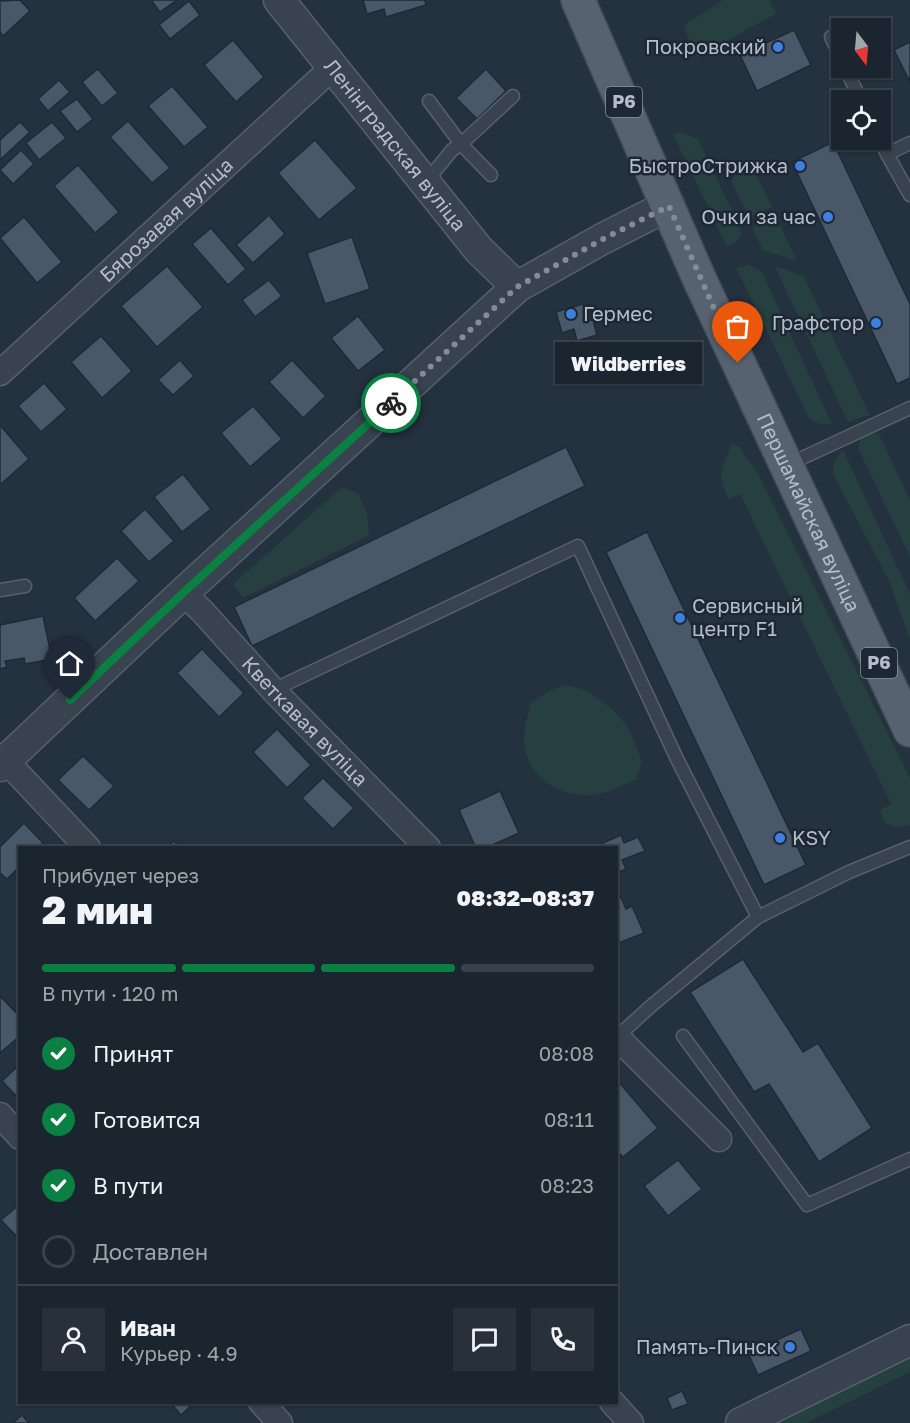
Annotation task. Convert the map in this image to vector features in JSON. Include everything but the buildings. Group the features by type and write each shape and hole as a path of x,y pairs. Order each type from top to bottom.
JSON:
{"main road":[{"name":"Першамайская вуліца","path":"578,0 703,285 910,730"}],"street":[{"name":"Ленінградская вуліца","path":"279,0 479,250 517,287"},
{"name":"Бярозавая вуліца","path":"0,374 333,67"},
{"path":"86,846 3,764 183,593 517,287 603,239 669,206"},
{"name":"Кветкавая вуліца","path":"183,593 273,690 426,846"},
{"path":"618,1037 719,1139"},
{"path":"0,1115 18,1135"},
{"path":"741,1423 910,1340"},
{"path":"263,1404 280,1423"},
{"path":"614,1404 631,1423"}],"lane":[{"path":"426,182 452,150 513,96"},
{"path":"429,101 461,144 490,175"},
{"path":"887,154 910,143"},
{"path":"885,150 910,195"},
{"path":"786,466 910,408"},
{"path":"273,690 578,546 677,759 758,917"},
{"path":"0,590 25,586"},
{"path":"618,1035 758,917 849,872 910,847"},
{"path":"682,1036 807,1205 910,1159"}],"green space":[{"path":"723,0 769,0 776,14 697,57 683,26"},
{"path":"681,132 698,139 742,232 737,241 727,247 673,134"},
{"path":"748,159 772,207 749,217 731,181"},
{"path":"775,215 797,261 763,250 752,229 756,223"},
{"path":"749,265 762,272 832,424 820,424 809,418 736,268"},
{"path":"774,265 804,277 870,415 848,422"},
{"path":"878,432 910,500 910,557 858,448 861,439"},
{"path":"732,443 739,447 757,472 910,778 910,825 898,828 885,823 880,810 891,804 740,494 729,499 725,491 722,471"},
{"path":"843,450 910,594 910,640 890,583 833,474 834,462"},
{"path":"342,487 358,493 367,512 369,535 243,598 233,584"},
{"path":"567,685 588,691 613,710 628,727 642,761 636,780 603,793 581,795 559,790 541,778 534,770 524,743 525,726 531,703 550,690"},
{"path":"910,1355 910,1372 806,1423 770,1423"}],"way so far":[{"path":"391,403 517,287 603,239 669,206 738,363"}],"place":[{"name":"Покровский","path":"778,47"},
{"name":"БыстроСтрижка","path":"800,166"},
{"name":"Очки за час","path":"828,217"},
{"name":"Гермес","path":"571,314"},
{"name":"Графстор","path":"876,323"},
{"name":"Wildberries","path":"738,363"},
{"name":"Сервисный центр F1","path":"680,618"},
{"name":"KSY","path":"780,838"},
{"name":"Память-Пинск","path":"790,1347"}],"route":[{"path":"70,700 391,403"}]}
